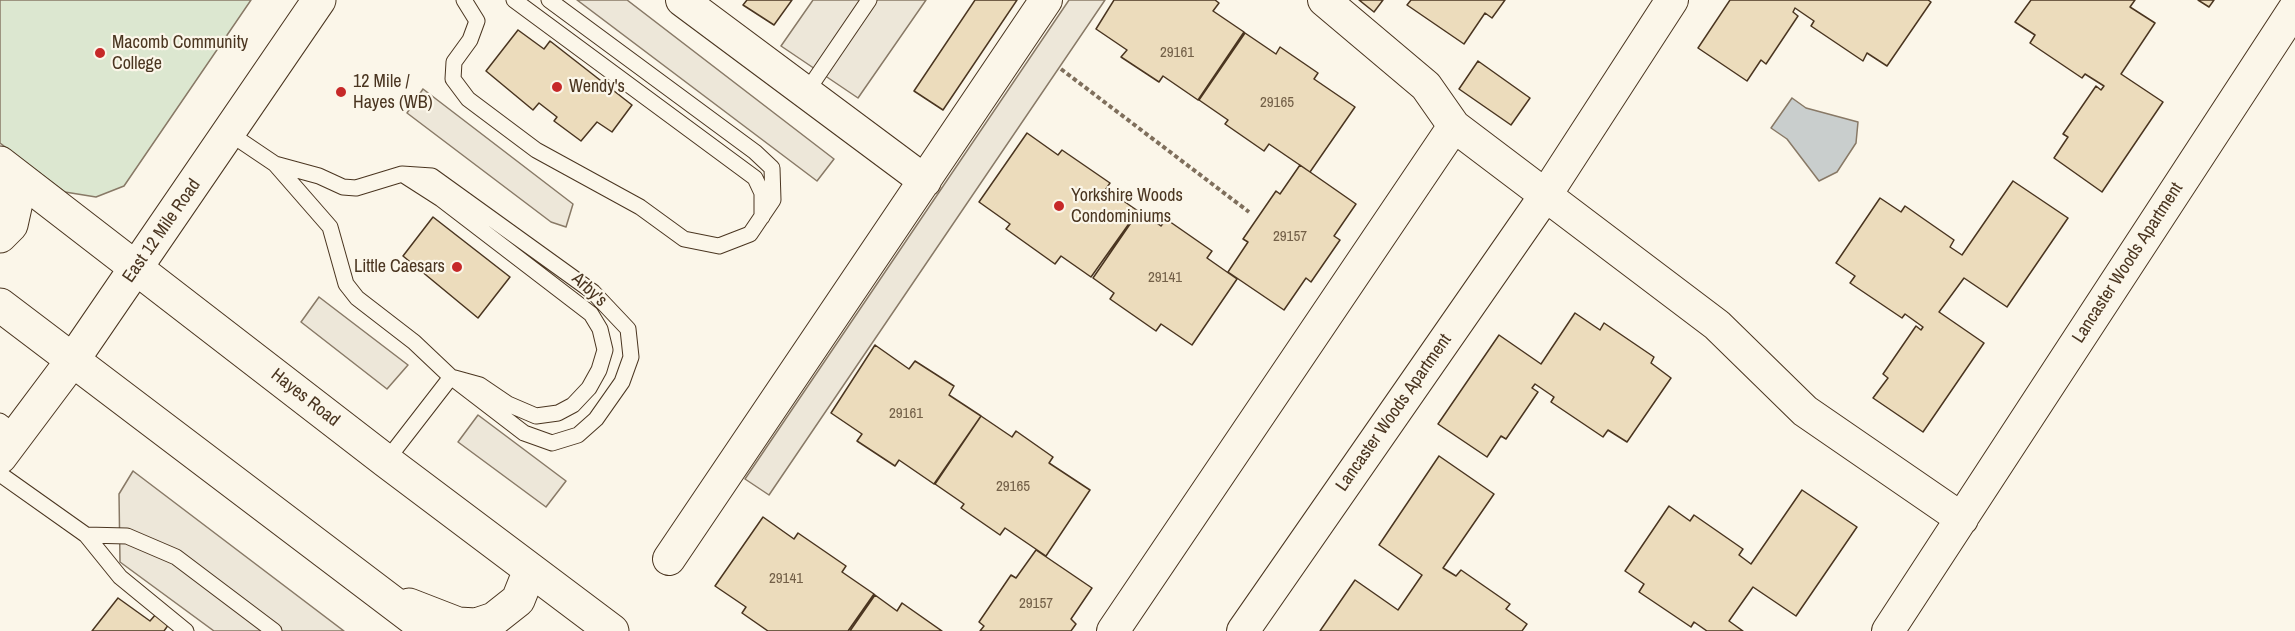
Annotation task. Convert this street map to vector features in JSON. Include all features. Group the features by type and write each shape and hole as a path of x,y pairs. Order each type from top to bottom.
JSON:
{"street":[{"name":"East 12 Mile Road","path":"6,438 72,361 319,0"},
{"path":"682,0 805,94 925,181"},
{"path":"669,559 1046,0"},
{"path":"1324,0 1426,86 1454,126 1717,325 1805,411 1962,519"},
{"name":"Lancaster Woods Apartment","path":"1243,631 1545,196 1672,0"},
{"name":"Lancaster Woods Apartment","path":"1888,631 2295,8"},
{"path":"1113,631 1454,126"},
{"path":"0,236 11,225 17,198 5,167"},
{"name":"Hayes Road","path":"5,167 386,461 612,631"},
{"path":"0,305 430,631"},
{"path":"375,589 426,613 458,624 476,625 494,619 518,600 530,570"}],"lane":[{"path":"464,0 477,21 470,40 454,62 453,79 468,99 536,150 640,207 684,239 719,246 750,234 762,220 773,200 772,168 755,152 549,0"},
{"path":"514,0 755,178 762,193 762,220"},
{"path":"805,94 869,0"},
{"path":"229,133 275,164 330,227 346,284 357,298 414,342 451,377 524,433 552,443 578,435 596,419 622,382 631,357 628,329 593,292 432,176 402,174 356,188 343,187 319,176 275,164"},
{"name":"Arby's","path":"402,174 441,199 580,304 591,314 600,329 605,350 590,388 573,405 558,413 536,416 508,404 480,385 451,377"},
{"path":"386,461 451,377"},
{"path":"0,474 86,535 120,576 186,631"},
{"path":"86,535 127,536 161,549 176,557 274,631"}],"path":[{"path":"1061,69 1249,212"}],"green space":[{"name":"Macomb Community College","path":"0,0 251,0 124,186 96,197 65,192 0,143"}],"shaded area":[{"path":"577,0 627,0 834,159 817,181"},
{"path":"813,0 926,0 858,98 781,46"},
{"path":"1069,0 1105,0 769,495 745,479"},
{"path":"423,89 573,204 566,227 551,222 407,113"},
{"path":"1792,98 1806,108 1858,122 1856,143 1837,172 1819,181 1787,139 1771,128"},
{"path":"319,297 408,365 387,389 301,322"},
{"path":"478,415 566,481 546,507 458,442"},
{"path":"133,471 344,631 214,631 120,562 119,494"}],"building":[{"path":"747,0 792,0 774,25 743,5"},
{"path":"975,0 1017,0 943,110 914,91"},
{"path":"1114,0 1215,0 1219,3 1213,11 1244,32 1198,100 1163,76 1159,82 1121,57 1127,50 1096,29"},
{"path":"1359,0 1383,0 1374,12"},
{"path":"1411,0 1505,0 1492,18 1485,13 1464,44 1407,5"},
{"path":"1730,0 1928,0 1931,2 1887,66 1867,53 1863,61 1811,26 1814,21 1795,8 1793,12 1798,16 1766,64 1761,60 1747,81 1698,48"},
{"path":"2031,0 2135,0 2130,7 2155,23 2121,74 2163,102 2102,192 2054,158 2068,137 2063,134 2096,86 2101,90 2104,86 2085,74 2082,78 2030,43 2035,35 2015,22"},
{"path":"2198,0 2214,0 2209,7"},
{"name":"Wendy's","path":"518,30 544,49 550,41 632,105 612,132 597,122 581,141 554,121 557,117 539,103 533,110 486,71"},
{"path":"1245,33 1276,54 1280,47 1318,73 1314,79 1355,107 1310,172 1269,144 1264,151 1225,124 1228,120 1199,100"},
{"path":"1478,61 1530,98 1511,125 1459,89"},
{"name":"Yorkshire Woods Condominiums","path":"1027,133 1058,155 1062,150 1110,183 1106,189 1138,211 1091,277 1061,256 1055,264 1006,229 1010,224 979,202"},
{"path":"1300,165 1356,204 1334,236 1340,240 1311,282 1306,278 1284,310 1228,272 1248,242 1243,239 1276,191 1280,194"},
{"path":"2013,181 2068,218 2007,307 1964,278 1939,312 1984,343 1923,432 1873,398 1888,378 1883,374 1916,326 1921,330 1923,327 1905,314 1902,318 1850,283 1855,276 1836,263 1880,198 1901,212 1905,206 1954,240 1950,247 1962,255"},
{"path":"1139,211 1161,226 1166,219 1212,251 1207,258 1237,279 1192,345 1161,324 1156,331 1110,299 1114,293 1093,278"},
{"name":"Little Caesars","path":"433,217 510,277 478,318 403,256"},
{"path":"1575,313 1600,330 1604,323 1654,357 1651,363 1671,378 1627,442 1608,430 1603,437 1551,402 1554,397 1535,384 1532,388 1538,392 1506,439 1501,436 1487,457 1438,424 1499,335 1541,364"},
{"path":"875,345 909,369 915,361 954,386 949,395 981,416 934,484 899,460 895,466 857,441 862,434 831,413"},
{"path":"981,416 1012,437 1016,431 1053,457 1049,463 1090,490 1046,556 1005,528 1000,535 961,508 964,504 935,484"},
{"path":"1439,456 1494,494 1443,568 1456,576 1461,570 1510,604 1506,609 1527,624 1522,631 1320,631 1355,580 1398,610 1422,575 1379,545"},
{"path":"1802,490 1857,527 1796,616 1753,587 1729,621 1743,631 1707,631 1694,622 1691,627 1639,592 1644,584 1625,571 1669,506 1690,521 1694,515 1743,549 1739,555 1751,564"},
{"path":"763,517 794,539 798,533 846,566 842,572 874,594 848,631 768,631 742,613 746,607 715,586"},
{"path":"1036,550 1092,588 1071,619 1076,624 1071,631 980,631 984,626 979,622 1011,575 1016,578"},
{"path":"875,595 897,611 902,603 942,631 850,631"},
{"path":"118,598 150,621 156,614 169,624 164,631 92,631"}],"place":[{"name":"Macomb Community College","path":"100,53"},
{"name":"Wendy's","path":"557,87"},
{"name":"12 Mile / Hayes (WB)","path":"341,92"},
{"name":"Yorkshire Woods Condominiums","path":"1059,206"},
{"name":"Little Caesars","path":"457,267"}]}
